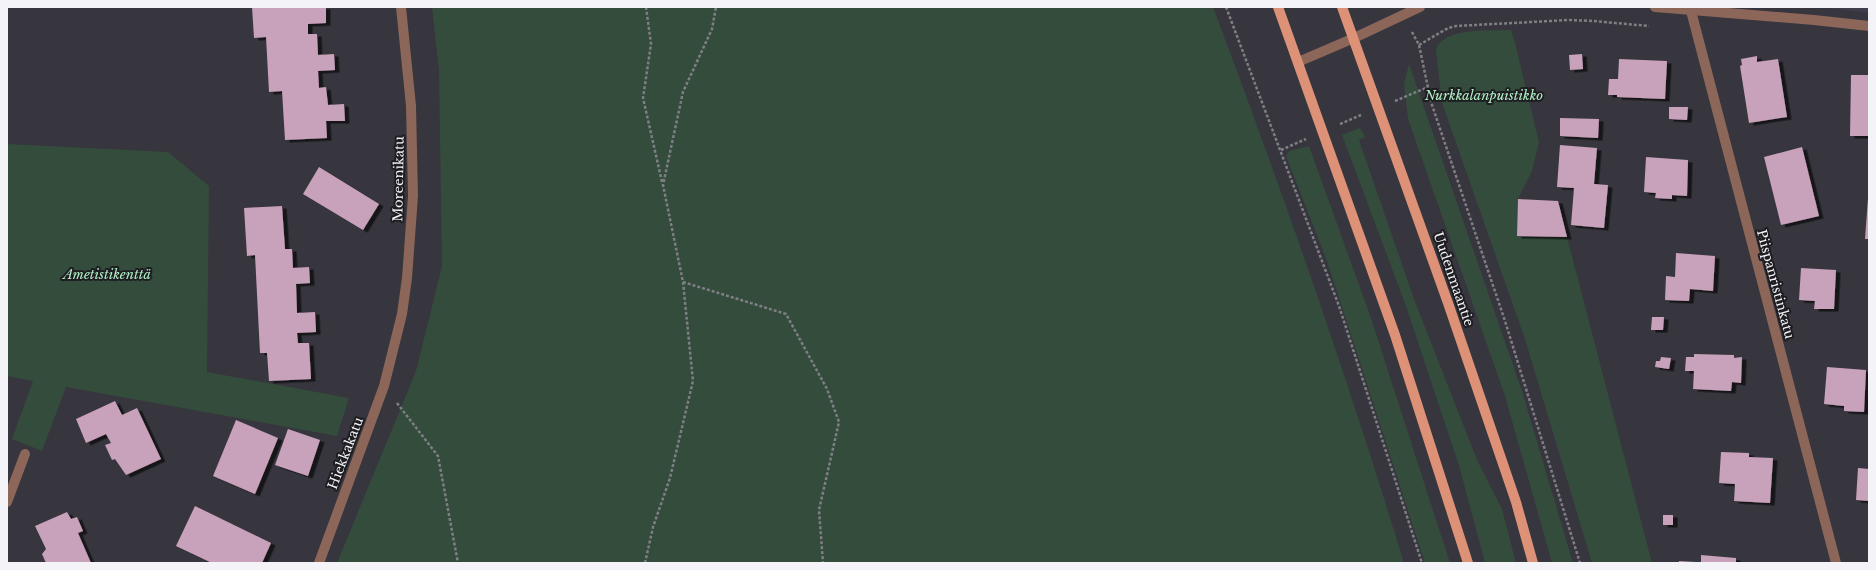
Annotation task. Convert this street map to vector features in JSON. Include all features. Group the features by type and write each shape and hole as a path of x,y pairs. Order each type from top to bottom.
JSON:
{"main road":[{"path":"1278,7 1396,335 1468,563"},
{"name":"Uudenmaantie","path":"1342,7 1448,303 1511,487 1533,563"}],"street":[{"name":"Moreenikatu","path":"393,351 402,314 413,196 411,106 401,7"},
{"path":"1298,62 1420,7"},
{"path":"1655,7 1691,11 1723,10 1869,26"},
{"name":"Piispanristinkatu","path":"1691,11 1836,563"},
{"name":"Hiekkakatu","path":"319,563 384,386 393,351"},
{"path":"7,502 25,454"}],"path":[{"path":"645,563 653,527 670,478 693,381 683,282 643,98 651,44 646,7"},
{"path":"663,185 683,92 712,29 716,7"},
{"path":"1226,7 1339,306 1422,563"},
{"path":"1404,14 1419,45 1431,102 1505,321 1580,563"},
{"path":"1419,45 1448,28 1456,26 1593,20 1657,27"},
{"path":"1280,150 1428,87"},
{"path":"683,282 786,314 827,389 839,422 819,510 823,563"},
{"path":"384,386 438,456 458,563"}],"shaded area":[{"path":"1810,7 1869,7 1869,13 1839,9"}],"green space":[{"path":"432,7 1213,7 1313,283 1360,423 1404,563 337,563 416,371 442,266 439,71"},
{"name":"Nurkkalanpuistikko","path":"1511,30 1539,142 1532,171 1518,199 1517,235 1567,237 1652,563 1592,563 1525,339 1442,103 1436,51 1440,43 1456,34 1480,31"},
{"path":"1409,64 1522,391 1573,563 1552,563 1505,396 1408,119 1404,84"},
{"path":"1360,128 1365,137 1359,140 1414,299 1477,460 1502,509 1516,563 1485,563 1460,469 1407,309 1342,135"},
{"name":"Ametistikenttä","path":"7,144 168,152 209,186 207,372 349,398 337,436 66,387 42,451 12,439 33,381 7,376"},
{"path":"1309,146 1371,318 1450,563 1425,563 1327,261 1286,156 1289,151"}],"building":[{"path":"252,7 326,7 326,23 308,24 308,34 317,34 318,55 334,54 335,70 318,71 319,88 326,87 328,105 344,104 345,121 326,121 327,138 285,140 282,91 269,92 266,37 254,38"},
{"path":"1582,54 1583,69 1570,70 1569,55"},
{"path":"1757,56 1757,62 1778,59 1787,117 1749,123 1740,66 1742,65 1741,59"},
{"path":"1619,59 1667,61 1665,99 1617,97 1617,95 1608,95 1609,79 1618,79"},
{"path":"1851,75 1869,75 1869,136 1850,136"},
{"path":"1669,107 1688,107 1687,120 1669,119"},
{"path":"1560,118 1599,119 1598,138 1560,136"},
{"path":"1560,145 1597,148 1594,184 1608,185 1604,228 1571,225 1574,188 1557,187"},
{"path":"1802,147 1819,216 1781,225 1764,157"},
{"path":"1646,157 1688,160 1687,196 1672,195 1672,199 1655,198 1656,193 1644,192"},
{"path":"319,167 379,204 363,230 303,194"},
{"path":"1868,198 1869,239 1865,239"},
{"path":"1518,199 1558,201 1567,237 1517,236"},
{"path":"282,206 285,249 292,249 293,268 309,267 310,283 296,284 297,313 315,312 316,332 297,333 298,343 309,343 311,379 269,381 267,353 260,353 255,255 247,256 244,208"},
{"path":"1676,253 1715,256 1713,291 1690,289 1689,301 1665,300 1666,276 1675,277"},
{"path":"1801,268 1836,270 1834,309 1814,309 1815,301 1799,300"},
{"path":"1652,317 1664,317 1663,330 1651,330"},
{"path":"1694,354 1734,355 1734,358 1742,357 1741,383 1732,382 1731,391 1693,389 1694,371 1685,371 1686,357 1694,357"},
{"path":"1661,357 1671,358 1669,369 1655,367 1656,361 1660,361"},
{"path":"1827,367 1866,370 1864,412 1844,411 1844,406 1824,404"},
{"path":"115,401 122,415 137,408 161,459 126,475 115,459 112,460 105,445 111,443 106,434 86,443 76,419"},
{"path":"236,420 278,438 255,494 213,476"},
{"path":"288,429 320,440 308,476 275,465"},
{"path":"1721,452 1749,453 1749,457 1773,458 1770,503 1734,501 1735,484 1719,483"},
{"path":"1858,468 1869,469 1869,501 1856,500"},
{"path":"195,506 271,543 262,563 212,563 176,546"},
{"path":"67,512 71,519 77,517 83,531 78,533 91,563 46,563 42,554 46,549 35,526"},
{"path":"1663,515 1673,515 1673,525 1663,525"},
{"path":"1701,555 1736,558 1736,563 1701,563"},
{"path":"1679,561 1696,562 1696,563 1679,563"}]}
